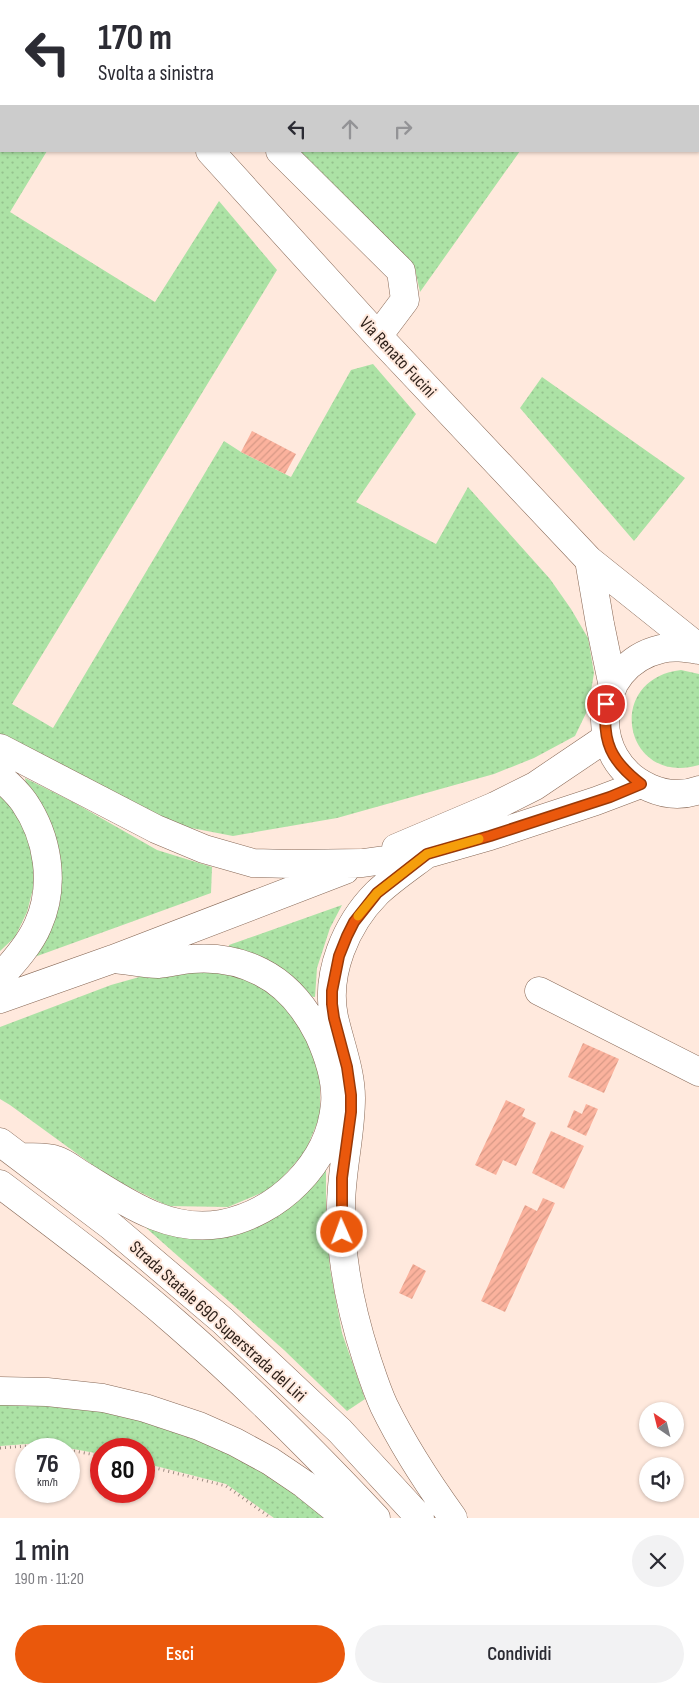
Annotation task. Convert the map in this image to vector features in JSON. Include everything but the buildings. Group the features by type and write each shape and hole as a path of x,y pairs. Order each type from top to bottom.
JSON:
{"main road":[{"name":"Via Renato Fucini","path":"211,152 378,336 589,560 699,649"},
{"path":"281,152 401,271 404,300 378,336"},
{"path":"589,560 613,687"},
{"path":"696,792 674,794 656,791 641,784 625,772 614,757 606,738 604,721 606,704 613,687 625,670 641,657 661,649 681,647 699,649"},
{"path":"0,999 363,863 495,806 535,786 606,738"},
{"path":"0,748 156,829 204,849 253,863 363,863 427,854 490,836 606,798 641,784"},
{"path":"0,777 24,801 35,822 44,845 48,873 47,897 38,925 25,948 0,978"},
{"path":"427,854 377,893 354,922 339,956 335,972 332,1004 351,1095 351,1112 342,1178 341,1208 344,1259 353,1312 369,1366 383,1404 416,1464 453,1518"},
{"path":"22,1158 56,1160 138,1210 179,1224 197,1226 220,1224 246,1218 263,1210 285,1194 306,1173 318,1156 330,1132 335,1104 335,1088 331,1070 314,1025 305,1009 285,988 262,972 235,962 215,958 157,964 113,958"},
{"path":"539,991 699,1072"},
{"name":"Strada Statale 690 Superstrada del Liri","path":"0,1142 111,1226 223,1321 340,1431 420,1518"},
{"name":"Strada Statale 690 Superstrada del Liri","path":"0,1184 120,1276 178,1325 285,1424 376,1518"},
{"path":"0,1391 47,1392 102,1398 145,1408 199,1426 235,1442 270,1461 304,1484 334,1509 361,1518"}],"path":[{"path":"0,1448 15,1447"},
{"path":"155,1469 226,1486 271,1518"}],"green space":[{"path":"0,152 46,152 10,212 155,302 219,201 277,270 12,704 53,728 224,441 241,452 291,477 351,370 373,364 416,414 356,502 436,544 468,487 550,579 571,609 588,638 594,673 588,709 575,736 534,758 494,774 337,818 233,836 181,826 130,807 0,736"},
{"path":"291,152 519,152 420,292 415,269"},
{"path":"542,377 685,478 634,541 520,408"},
{"path":"681,670 699,674 699,765 673,768 654,761 640,747 633,729 633,710 640,692 656,678"},
{"path":"25,778 73,802 157,850 212,867 211,893 29,959 51,906"},
{"path":"0,792 22,821 29,837 34,885 27,912 15,937 0,951"},
{"path":"342,905 330,928 317,968 315,997 307,996 258,959 229,947 229,945"},
{"path":"175,967 252,977 283,1000 311,1038 320,1074 320,1116 305,1152 273,1188 228,1207 168,1206 109,1177 0,1099 0,1027 111,985"},
{"path":"326,1163 326,1218 330,1269 342,1333 365,1399 347,1411 284,1350 144,1226 183,1233"},
{"path":"37,1397 159,1422 261,1465 329,1518 274,1518 226,1484 155,1466 155,1438 90,1438 90,1452 80,1450 80,1438 15,1438 15,1445 0,1446 0,1399"}],"slow traffic":[{"path":"358,916 377,893 427,854 479,839"}],"route":[{"path":"342,1232 342,1178 351,1112 351,1095 347,1067 334,1018 332,991 339,956 347,936 354,922 377,893 427,854 490,836 610,797 641,784 625,772 614,757 606,738 604,721 606,704"}]}
